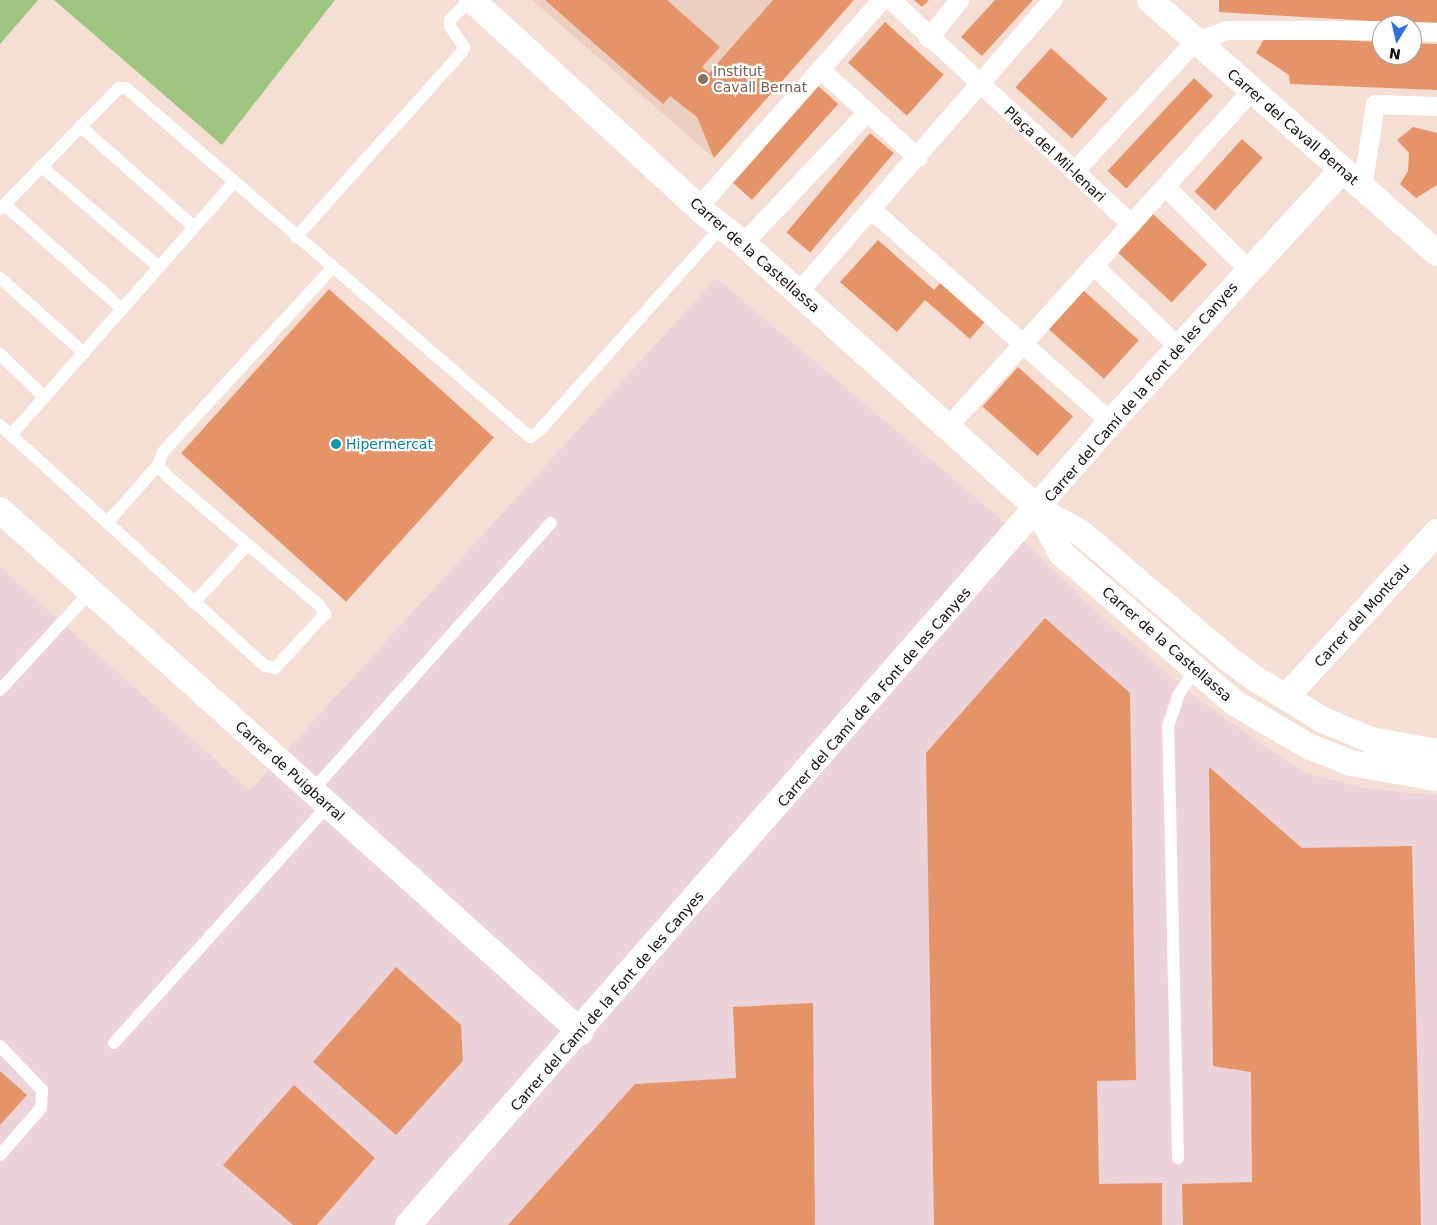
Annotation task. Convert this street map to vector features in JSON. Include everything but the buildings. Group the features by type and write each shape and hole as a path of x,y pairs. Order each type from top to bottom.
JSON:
{"street":[{"name":"Carrer de la Castellassa","path":"470,0 698,207 743,243 948,426 1038,510 1081,533 1225,656 1286,698 1323,720 1371,740 1437,752"},
{"path":"698,207 881,0"},
{"name":"Plaça del Mil-lenari","path":"891,0 928,38 1131,224"},
{"path":"928,38 959,0"},
{"path":"798,292 1052,0"},
{"name":"Carrer del Cavall Bernat","path":"1160,3 1195,41 1437,253"},
{"path":"1074,171 1195,41 1227,30 1372,30"},
{"path":"1422,31 1437,32"},
{"path":"821,70 917,157"},
{"path":"948,426 1252,90"},
{"path":"1362,187 1375,104 1437,106"},
{"path":"743,243 867,112"},
{"name":"Carrer del Camí de la Font de les Canyes","path":"408,1225 581,1032 1038,510 1111,422 1342,170"},
{"path":"1165,186 1249,270"},
{"path":"871,209 1111,422"},
{"path":"1094,265 1180,348"},
{"name":"Carrer de Puigbarral","path":"0,510 581,1032"},
{"name":"Carrer de la Castellassa","path":"1038,510 1061,553 1235,703 1308,746 1351,763 1437,778"},
{"name":"Carrer del Montcau","path":"1286,698 1437,532"}],"lane":[{"path":"296,237 462,52 464,47 450,26 450,20 470,0"},
{"path":"122,309 2,207 119,88 126,88 233,183 530,437 538,432 722,226"},
{"path":"80,126 194,227"},
{"path":"41,166 159,267"},
{"path":"11,435 233,183"},
{"path":"107,523 158,465 163,452 332,268"},
{"path":"0,278 84,353"},
{"path":"0,354 44,397"},
{"path":"0,425 265,666 275,668 325,614 319,605 169,478 158,465"},
{"path":"114,1043 551,522"},
{"path":"194,603 247,545"},
{"path":"0,690 90,592"},
{"path":"1178,1158 1168,726 1178,694 1195,670"},
{"path":"0,1046 42,1090 41,1108 0,1155"}],"shaded area":[{"name":"Institut Cavall Bernat","path":"532,0 854,0 714,158"},
{"path":"716,278 1002,520 1105,620 1191,694 1305,773 1368,789 1437,795 1437,1225 0,1225 0,567 250,791"}],"green space":[{"path":"0,0 38,0 0,44"},
{"path":"54,0 335,0 222,145"}],"place":[{"name":"Institut Cavall Bernat","path":"703,79"},
{"name":"Hipermercat","path":"336,444"}]}
